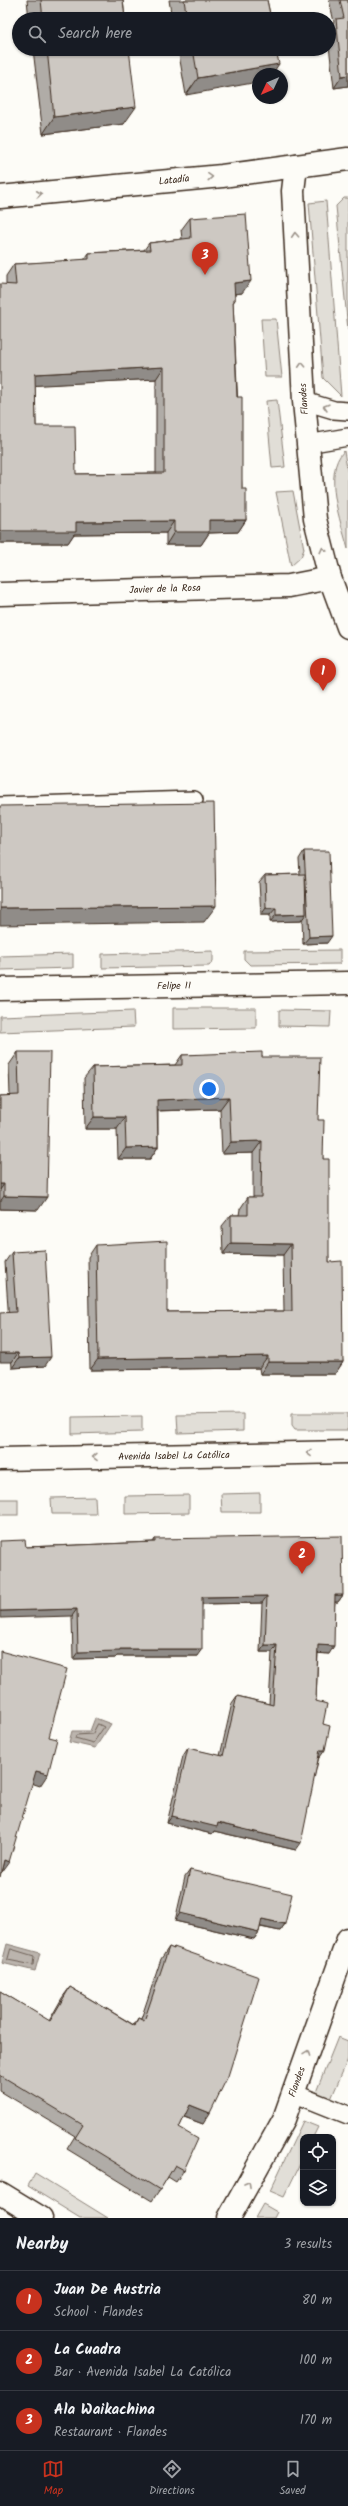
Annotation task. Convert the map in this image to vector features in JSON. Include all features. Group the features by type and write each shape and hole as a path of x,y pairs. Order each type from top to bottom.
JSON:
{"street":[{"name":"Latadía","path":"0,197 222,176 348,159"},
{"name":"Flandes","path":"296,166 293,191 307,444 316,518 330,578 348,627"},
{"name":"Javier de la Rosa","path":"0,594 289,586 330,578"},
{"name":"Felipe II","path":"0,989 348,983"},
{"name":"Avenida Isabel La Católica","path":"0,1459 348,1452"},
{"name":"Flandes","path":"230,2218 284,2119 348,1939"},
{"path":"0,2193 41,2218"}],"lane":[{"path":"304,401 334,410 348,411"},
{"path":"307,444 348,437"},
{"path":"0,806 194,800"},
{"path":"293,2093 348,2115"}],"shaded area":[{"path":"344,198 348,198 348,330 336,206"},
{"path":"326,201 341,396 323,378 309,203"},
{"path":"261,319 276,319 282,377 265,377"},
{"path":"277,400 285,467 272,468 266,401"},
{"path":"344,451 348,475 348,549 338,512 334,485 334,472 338,460"},
{"path":"293,491 304,549 301,557 291,566 276,492"},
{"path":"340,950 340,964 250,965 244,959 244,951"},
{"path":"213,951 213,961 209,966 102,968 102,954"},
{"path":"73,954 73,968 0,970 0,956"},
{"path":"173,1008 256,1008 256,1028 173,1029"},
{"path":"279,1010 331,1011 330,1027 279,1026"},
{"path":"133,1011 134,1027 0,1032 0,1016"},
{"path":"292,1413 348,1413 348,1430 295,1430 292,1426"},
{"path":"243,1414 243,1431 178,1433 177,1415"},
{"path":"142,1416 142,1432 72,1434 72,1417"},
{"path":"260,1493 260,1512 222,1512 221,1494"},
{"path":"189,1495 189,1513 125,1514 125,1496"},
{"path":"95,1497 96,1514 52,1514 51,1498"},
{"path":"0,1499 18,1499 18,1515 0,1515"},
{"path":"338,2037 348,2041 348,2059 331,2099 316,2092"},
{"path":"303,2121 318,2127 314,2134 300,2134 300,2164 284,2197 270,2191"},
{"path":"35,2173 108,2218 80,2218 28,2186"},
{"path":"263,2204 277,2212 274,2218 255,2218"}],"water":[{"path":"95,1718 111,1724 95,1748 69,1742 72,1731 90,1731"},
{"path":"7,1944 40,1953 35,1971 2,1963"}],"building":[{"path":"41,0 123,0 124,12 42,12"},
{"path":"184,0 267,0 270,12 186,12"},
{"path":"340,0 348,0 348,75 342,76 336,19 344,18"},
{"path":"48,56 130,56 136,107 54,117"},
{"path":"194,56 277,56 279,64 198,78"},
{"path":"246,214 251,281 234,283 235,300 233,300 237,397 242,397 242,489 246,489 246,520 209,520 209,532 174,532 174,521 76,522 76,531 0,531 0,284 16,285 14,264 89,259 89,253 150,250 149,243 191,238 190,218","holes":["164,367 164,473 76,474 75,426 36,426 35,374"]},
{"path":"214,803 216,906 0,908 0,806"},
{"path":"304,851 329,851 332,936 309,937"},
{"path":"305,874 306,914 276,915 276,908 266,908 265,875"},
{"path":"18,1052 50,1052 47,1197 4,1196 4,1184 0,1184 0,1096 19,1095"},
{"path":"262,1052 262,1057 320,1057 318,1120 324,1120 323,1159 329,1159 329,1262 342,1261 343,1362 268,1362 268,1356 98,1359 96,1245 167,1241 167,1312 292,1311 291,1244 231,1243 231,1215 248,1215 248,1197 261,1197 262,1141 231,1142 229,1097 157,1100 158,1147 126,1148 125,1117 94,1117 93,1067 182,1065 182,1055"},
{"path":"45,1250 51,1357 19,1358 18,1353 0,1353 0,1313 16,1312 12,1252"},
{"path":"342,1536 343,1595 335,1595 334,1646 318,1645 316,1701 327,1704 323,1724 330,1726 325,1750 320,1750 301,1843 218,1823 217,1827 172,1816 188,1748 223,1756 237,1696 273,1705 277,1645 265,1645 267,1596 202,1597 202,1649 120,1649 120,1651 78,1652 77,1609 0,1611 0,1541 25,1540 26,1547 155,1542 155,1539"},
{"path":"0,1651 67,1669 49,1737 57,1739 48,1774 36,1771 9,1862 4,1860 0,1877"},
{"path":"190,1870 292,1894 285,1924 262,1919 259,1932 180,1913"},
{"path":"169,1947 174,1949 174,1947 259,1977 228,2076 210,2113 190,2105 179,2128 198,2139 184,2170 175,2165 160,2190 75,2138 83,2125 0,2075 0,1991 50,2021 70,1987 135,2026 138,2018 144,2021"}],"place":[{"name":"Ala Waikachina","path":"205,275"},
{"name":"Juan De Austria","path":"323,691"},
{"name":"La Cuadra","path":"302,1574"}]}
